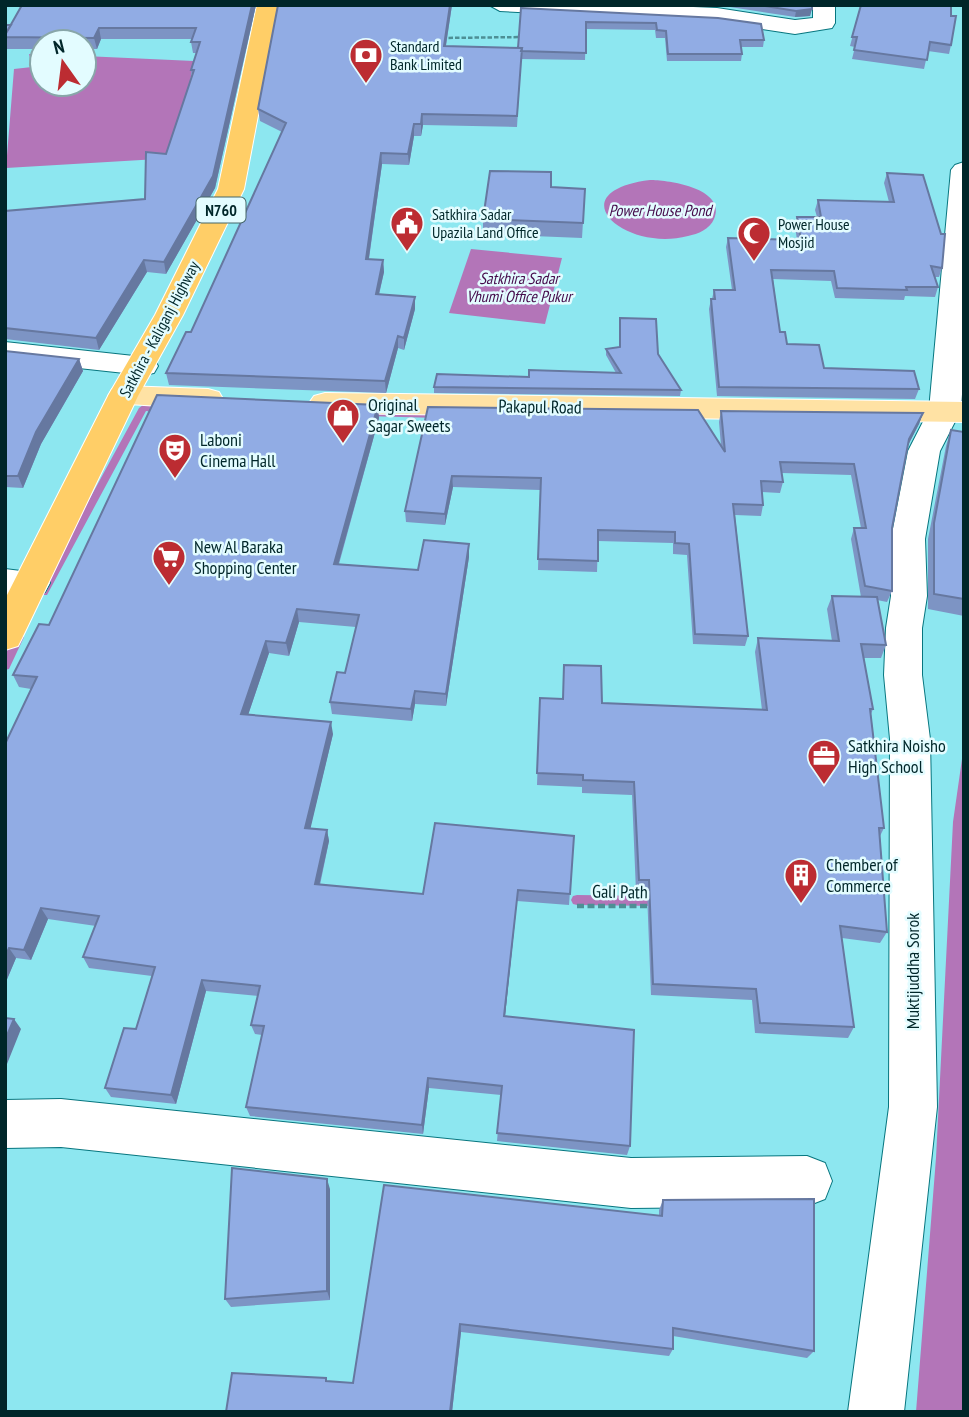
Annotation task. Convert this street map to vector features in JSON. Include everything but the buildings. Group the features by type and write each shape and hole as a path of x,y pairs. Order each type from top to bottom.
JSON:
{"highway":[{"name":"Satkhira - Kaliganj Highway","path":"5,636 18,582 123,396 143,366 231,189 268,5"}],"main road":[{"path":"123,396 243,400"},
{"name":"Pakapul Road","path":"296,402 955,411"}],"street":[{"path":"500,5 717,15 794,27 824,23 824,5"},
{"path":"955,411 964,170"},
{"path":"5,351 143,366"},
{"name":"Muktijuddha Sorok","path":"876,1412 913,1107 910,739 903,675 904,628 909,596 908,539 924,451 955,411"},
{"path":"5,1124 61,1123 631,1183 807,1181"}],"path":[{"path":"436,38 529,37 547,29 557,8"},
{"name":"Gali Path","path":"577,906 658,907"}],"water":[{"path":"98,57 194,61 175,158 6,168 14,69 28,67 28,98 98,98"},
{"name":"Power House Pond","path":"650,180 682,184 704,193 716,208 712,223 696,234 664,239 642,236 623,229 610,219 604,207 608,196 622,187"},
{"name":"Satkhira Sadar Vhumi Office Pukur","path":"471,249 562,258 545,324 449,313"},
{"path":"964,745 964,1412 916,1412 936,1158 953,822"}],"waterway":[{"path":"44,592 143,408 162,410"},
{"path":"367,414 439,415"},
{"path":"5,666 19,637"},
{"path":"577,900 659,901"}],"place":[{"name":"Standard Bank Limited","path":"366,85"},
{"name":"Satkhira Sadar Upazila Land Office","path":"407,253"},
{"name":"Power House Mosjid","path":"754,263"},
{"name":"Original Sagar Sweets","path":"343,445"},
{"name":"Laboni Cinema Hall","path":"175,480"},
{"name":"New Al Baraka Shopping Center","path":"169,587"},
{"name":"Satkhira Noisho High School","path":"824,786"},
{"name":"Chember of Commerce","path":"801,905"}]}
